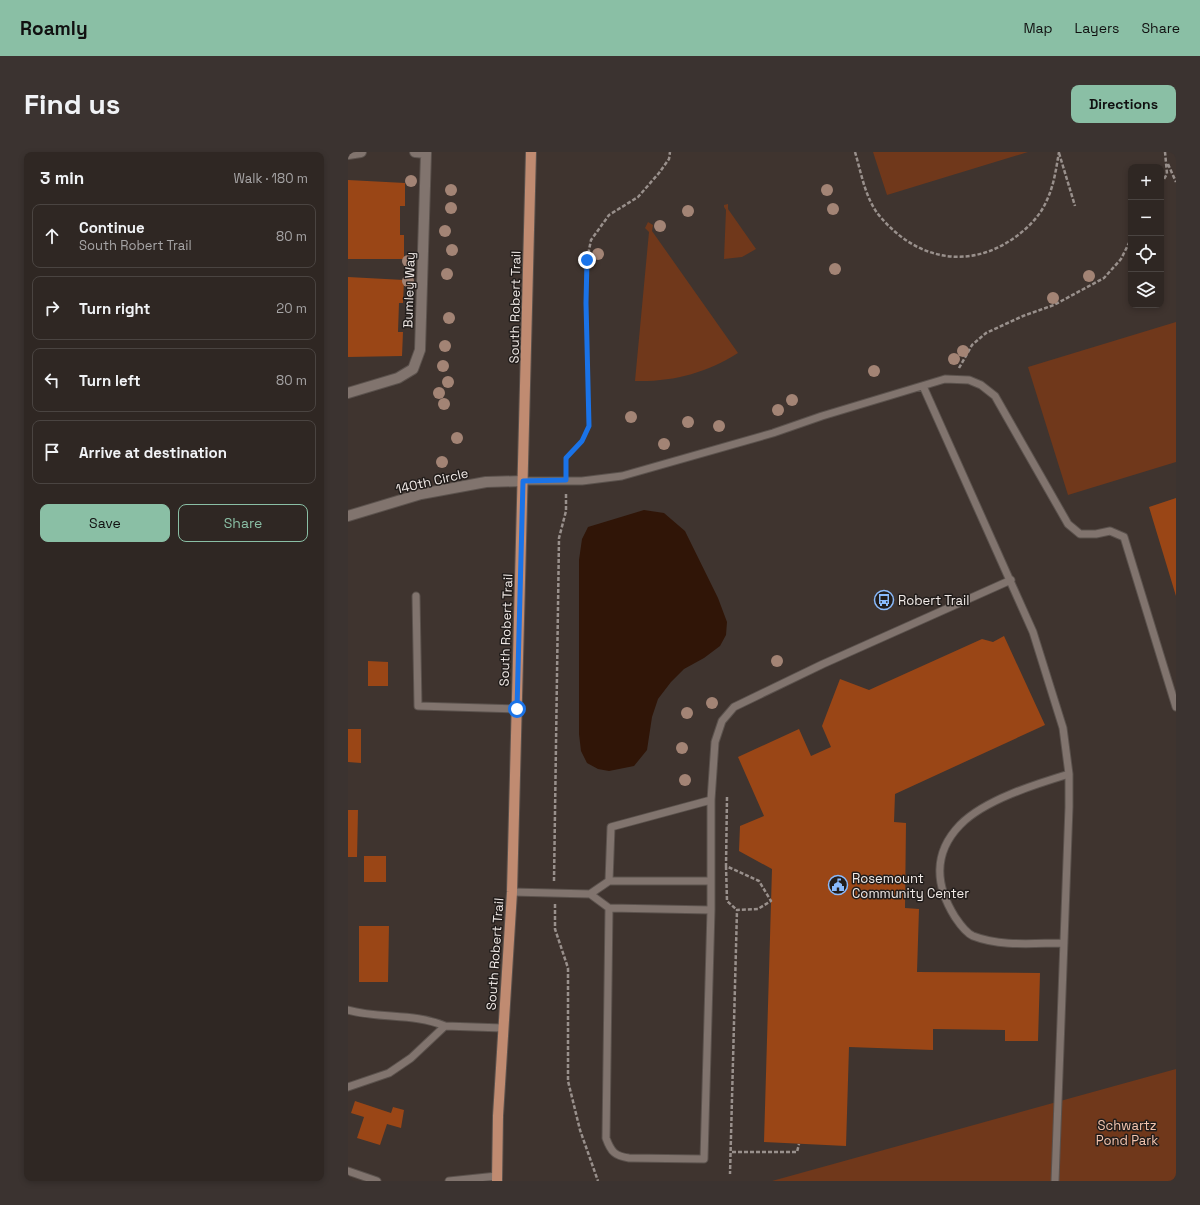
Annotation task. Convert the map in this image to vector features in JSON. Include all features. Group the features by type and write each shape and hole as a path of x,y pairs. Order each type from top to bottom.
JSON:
{"main road":[{"name":"South Robert Trail","path":"497,1179 498,1116 512,892 531,152"}],"street":[{"path":"348,154 361,152"},
{"name":"Bumley Way","path":"348,392 398,378 413,369 420,350 426,152 414,152"},
{"name":"140th Circle","path":"348,516 421,494 486,482 523,481"}],"lane":[{"path":"523,481 582,481 622,476 774,433 822,416 945,379 956,378 969,380 981,385 995,396 1068,524 1080,534 1096,534 1110,531 1124,537 1176,707"},
{"path":"923,386 1033,632 1060,721 1069,774 1055,1181"},
{"path":"609,908 606,1138 611,1150 618,1157 704,1159 711,910 711,800 715,742 722,721 734,707 823,664 1011,580"},
{"path":"416,596 418,706 517,709"},
{"path":"1064,943 1009,943 972,936 959,923 950,909 942,893 939,876 942,854 949,838 961,824 978,811 1011,794 1038,783 1069,774"},
{"path":"609,881 611,827 711,800"},
{"path":"590,894 609,881 710,882"},
{"path":"512,892 590,894 609,908 711,910"},
{"path":"348,1010 364,1014 429,1019 445,1026 503,1028"},
{"path":"348,1087 389,1073 411,1058 445,1026"},
{"path":"348,1171 377,1181"},
{"path":"449,1181 497,1179"}],"path":[{"path":"598,1181 580,1130 568,1081 568,968 555,929 554,893 559,538 566,511 566,458 582,441 589,426 586,303 587,260 591,240 609,215 638,197 669,159 670,152"},
{"path":"854,152 867,192 877,213 897,234 926,251 955,258 977,256 1002,246 1026,230 1046,203 1054,179 1059,152"},
{"path":"1059,152 1075,206"},
{"path":"1165,152 1168,164 1176,182"},
{"path":"1164,179 1167,174 1168,164"},
{"path":"956,378 972,345 986,333 1023,316 1054,306 1104,278 1121,258 1128,245"},
{"path":"726,866 759,881 771,901 758,909 737,910 727,901 726,866 727,797"},
{"path":"730,1174 732,1152 737,910"},
{"path":"732,1152 798,1152 799,1144"}],"green space":[{"path":"873,152 1028,152 887,195"},
{"path":"728,204 728,209 756,249 742,257 724,259 726,210 724,205"},
{"path":"648,222 653,225 652,231 738,353 714,366 689,375 663,380 635,381 649,232 645,228"},
{"path":"1176,322 1176,462 1068,495 1028,367"},
{"name":"Schwartz Pond Park","path":"1176,1069 1176,1181 772,1181"}],"shaded area":[{"path":"644,510 664,513 685,531 718,598 727,622 726,635 720,646 704,658 684,669 671,682 658,699 652,717 647,750 634,766 609,771 598,769 587,763 581,751 579,734 579,560 582,539 588,527"}],"building":[{"path":"348,180 405,183 405,206 400,206 400,235 404,235 404,259 348,259"},
{"path":"348,277 404,280 403,303 399,303 398,332 403,332 402,356 348,357"},
{"path":"1176,498 1176,596 1149,507"},
{"name":"Rosemount Community Center","path":"1004,636 1045,725 895,794 894,822 906,823 905,908 919,909 917,972 1040,973 1038,1041 1005,1041 1005,1030 933,1029 933,1050 849,1047 846,1146 764,1142 772,869 739,851 740,826 764,816 738,757 799,729 811,756 831,747 822,726 840,679 869,690 982,639 993,642"},
{"path":"368,661 388,662 388,686 368,686"},
{"path":"348,729 361,729 361,763 348,762"},
{"path":"348,810 358,810 357,857 348,857"},
{"path":"364,856 386,856 386,882 364,882"},
{"path":"359,926 389,926 388,982 359,982"},
{"path":"355,1101 391,1113 393,1107 404,1110 401,1128 387,1124 380,1145 357,1138 364,1117 351,1113"}],"place":[{"name":"Robert Trail","path":"884,600"},
{"name":"Rosemount Community Center","path":"838,885"}],"route":[{"path":"517,709 523,481 566,480 566,458 582,441 589,426 590,411 586,303 587,260"}]}
